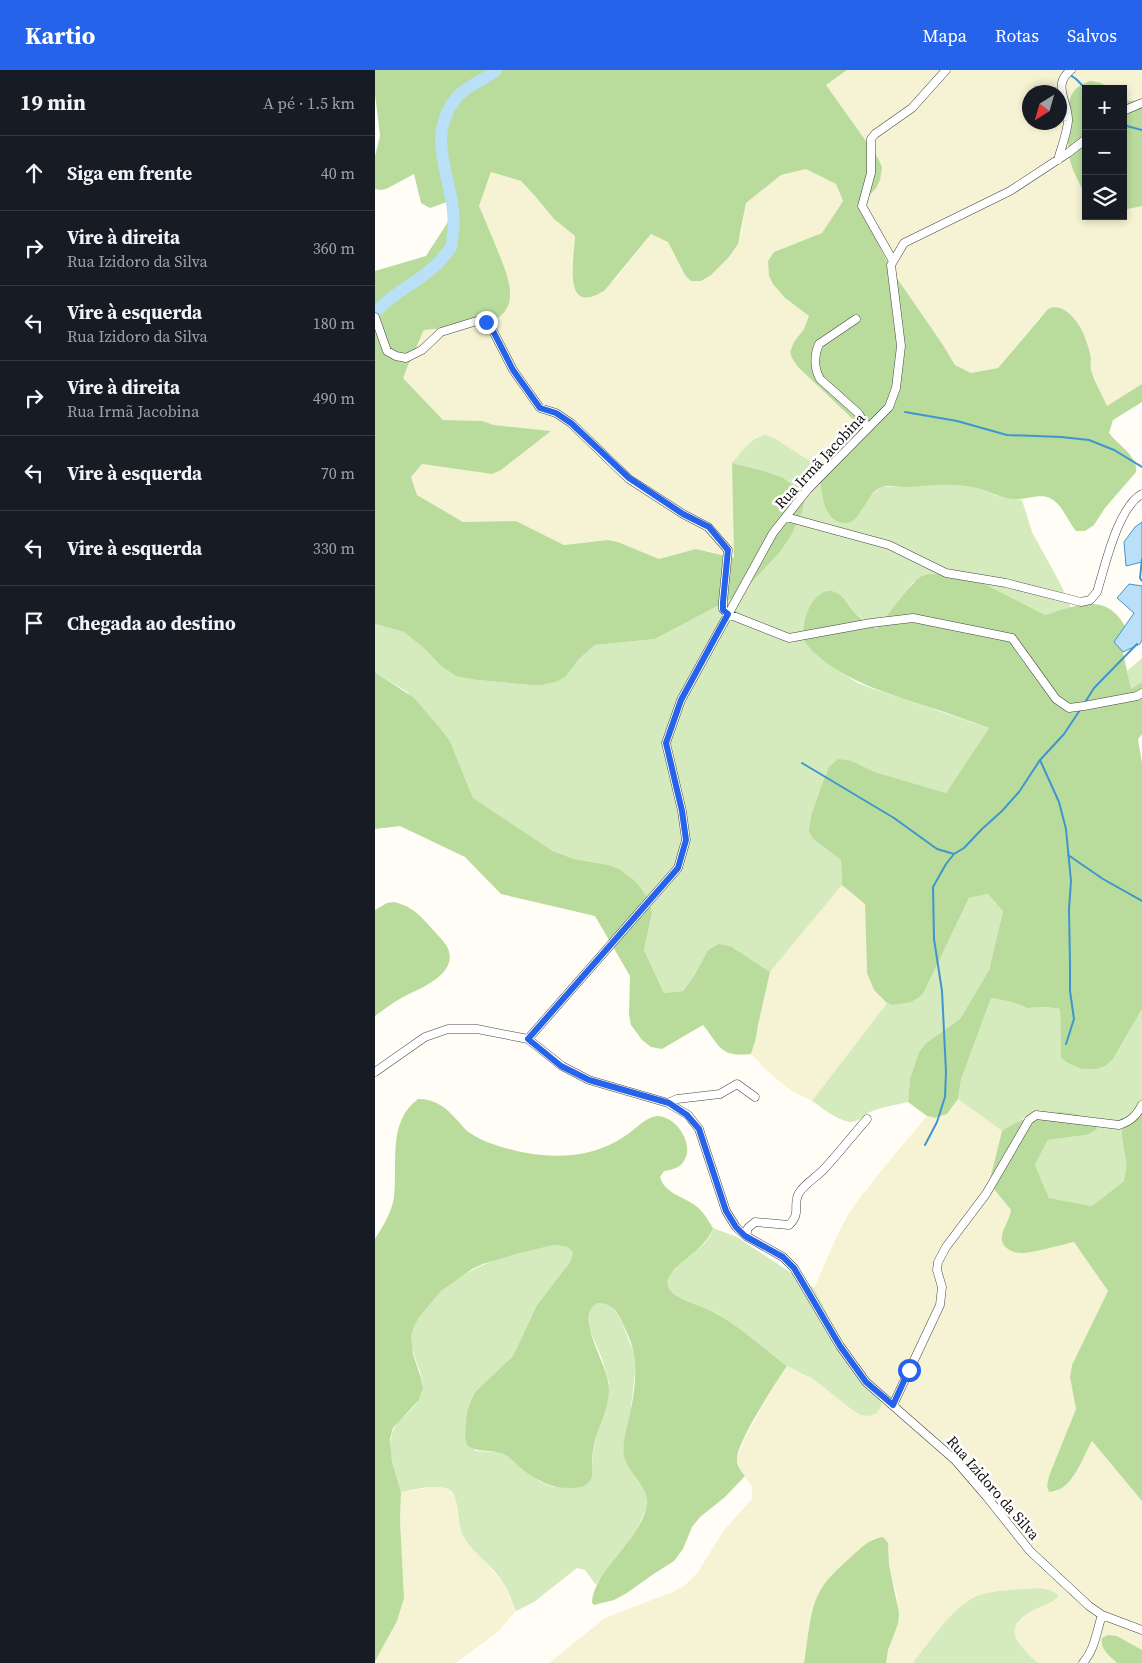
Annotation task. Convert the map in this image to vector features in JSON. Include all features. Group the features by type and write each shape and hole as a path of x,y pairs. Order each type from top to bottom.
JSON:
{"street":[{"path":"946,70 912,108 875,134 871,139 871,173 862,206 893,261 905,243 1010,192 1082,142"},
{"path":"1058,160 1068,123 1061,79 1071,70"},
{"path":"1127,109 1142,103"},
{"name":"Rua Irmã Jacobina","path":"528,1039 678,868 686,840 682,811 666,743 681,700 773,533 808,489 889,407 896,388 901,346 891,265 893,261"},
{"path":"375,317 387,351 396,356 406,358 422,350 441,332 480,320 490,325 513,370 540,408 556,413 571,423 629,478 683,514 709,527 728,550 723,602 723,610 728,614 789,638 871,623 913,618 1012,638 1056,699 1069,708 1137,696 1142,693"},
{"path":"856,319 819,344 815,363 820,378 858,413 868,428"},
{"path":"786,517 889,545 946,573 1006,583 1081,602 1090,600 1097,592 1116,530 1137,496 1142,494"},
{"name":"Rua Izidoro da Silva","path":"375,1072 425,1037 448,1028 477,1029 528,1039 561,1066 589,1080 669,1103 687,1115 699,1129 726,1211 736,1227 745,1236 783,1257 794,1268 840,1346 866,1382 955,1460 1030,1551 1102,1616 1142,1630"},
{"path":"669,1103 677,1099 720,1094 737,1084 755,1097"},
{"path":"893,1405 940,1305 942,1287 937,1270 938,1262 946,1247 986,1194 1029,1120 1036,1115 1119,1125 1135,1118 1142,1105"},
{"path":"745,1236 748,1228 755,1222 789,1225 794,1221 797,1216 797,1200 800,1191 824,1169 867,1119"},
{"path":"1083,1663 1095,1644 1096,1632 1102,1616"}],"shaded area":[{"path":"847,70 1142,70 1142,100 1127,100 1127,85 1082,83 1068,138 1068,150 1071,164 1082,187 1082,220 1127,220 1127,209 1142,206 1142,384 1107,407 1090,368 1091,358 1087,341 1079,326 1067,311 1040,317 998,368 971,373 955,365 892,271 862,212 867,198 876,188 872,151 826,85"},
{"path":"806,169 836,184 843,201 822,233 781,249 785,298 809,316 804,329 794,342 798,367 859,425 855,443 819,467 776,439 766,435 732,463 734,558 696,549 659,559 618,542 608,540 564,545 516,521 463,522 417,495 411,477 422,464 482,473 510,464 516,457 551,431 494,425 482,421 443,420 403,378 409,363 415,356 417,345 424,330 456,326 508,278 479,206 491,172 521,181 554,219 575,236 573,279 614,281 651,234 668,242 685,275 741,235 746,203 781,175"},
{"path":"842,885 865,903 867,973 874,990 887,1003 812,1101 792,1091 769,1073 751,1054 770,972"},
{"path":"958,1099 1002,1131 989,1183 1011,1210 1002,1236 1019,1253 1074,1242 1108,1291 1072,1365 1070,1377 1076,1409 1049,1476 1047,1486 1050,1492 1056,1492 1073,1478 1092,1441 1142,1501 1142,1650 1117,1636 1104,1650 1117,1663 1038,1663 1022,1649 1015,1638 1014,1629 1019,1621 1032,1611 1059,1595 1050,1590 1039,1588 997,1592 967,1601 913,1663 886,1663 888,1650 898,1624 897,1596 889,1564 888,1543 874,1538 825,1583 810,1626 804,1663 549,1663 605,1618 675,1591 685,1585 697,1573 724,1530 752,1499 752,1487 739,1467 737,1458 743,1442 766,1399 787,1366 813,1379 860,1415 846,1350 814,1288 837,1236 858,1200 927,1116 935,1118 947,1114"},
{"path":"434,1487 446,1488 452,1491 456,1500 458,1519 469,1543 503,1583 516,1611 498,1632 456,1663 378,1663 375,1661 404,1598 400,1520 401,1492"}],"green space":[{"path":"375,70 847,70 826,85 878,158 882,167 880,180 867,198 862,212 892,271 955,365 971,373 998,368 1048,309 1061,308 1073,317 1082,330 1091,359 1091,370 1107,406 1142,384 1142,402 1113,420 1109,433 1131,456 1136,472 1105,508 1094,525 1085,531 1076,531 1062,509 1050,498 1042,496 1017,499 1008,498 977,488 950,485 882,487 876,490 860,513 851,522 837,521 831,517 823,501 819,467 855,443 859,425 798,367 792,358 790,352 794,342 804,329 809,316 785,298 773,284 769,276 768,261 774,252 822,233 843,201 836,184 806,169 781,175 746,203 738,244 728,258 711,275 701,281 691,281 685,275 668,242 651,234 605,290 591,297 582,297 576,292 573,282 575,236 554,219 521,181 491,172 479,206 508,279 510,300 507,309 500,316 483,324 424,330 417,345 415,356 409,363 403,378 443,420 482,421 494,425 551,431 501,470 492,474 422,464 411,477 417,495 463,522 516,521 564,545 608,540 618,542 659,559 696,549 734,558 732,463 783,478 801,493 804,502 802,512 792,534 780,552 742,593 655,639 595,645 579,659 566,676 558,681 542,685 478,680 456,676 440,665 426,650 404,632 375,624 375,271 426,256 453,214 447,202 430,208 421,203 414,174 386,189 375,189 375,156 380,136 375,94"},
{"path":"1091,81 1104,85 1082,85 1082,188 1071,164 1068,117 1072,94 1076,89 1080,86 1085,83"},
{"path":"1127,100 1142,100 1142,206 1127,209"},
{"path":"766,435 776,439 819,467 822,497 830,514 861,512 866,500 881,487 962,484 979,488 997,496 1022,500 1032,532 1061,585 1071,608 1045,615 1032,609 926,575 912,583 877,630 855,613 845,600 821,593 814,600 803,627 816,654 858,683 989,728 946,793 875,772 852,761 813,839 841,860 842,885 770,972 732,947 708,950 694,976 683,991 664,993 644,950 652,913 650,902 641,888 634,880 609,865 574,859 553,851 473,798 450,741 440,728 407,692 375,672 375,624 404,632 426,650 440,665 478,680 530,685 566,676 579,659 595,645 655,639 742,593 780,552 792,534 802,512 764,471 732,463 751,442"},
{"path":"938,574 968,578 982,583 1045,615 1079,605 1099,605 1108,608 1117,615 1125,626 1121,644 1131,689 1142,682 1142,734 1138,739 1142,763 1142,1009 1113,1059 1105,1066 1096,1069 1082,1069 1066,1062 1061,1057 1060,1009 1047,1007 1027,1008 1012,1002 991,998 961,1080 958,1099 947,1114 935,1118 927,1116 908,1102 910,1078 919,1052 926,1043 960,1019 989,970 1003,911 988,894 969,898 921,996 911,1002 892,1005 887,1003 874,990 867,973 865,904 842,885 841,860 813,839 809,831 811,816 829,767 838,759 852,761 875,772 946,793 989,728 883,692 841,673 809,647 803,633 806,617 813,601 824,592 831,591 839,594 858,616 877,629 918,579 926,575"},
{"path":"1142,658 1142,682 1131,690 1127,671"},
{"path":"375,672 414,698 440,728 450,741 473,798 553,851 574,859 609,865 619,869 634,880 650,902 652,913 644,950 664,993 683,991 694,976 708,950 719,944 732,947 770,972 751,1054 740,1055 726,1052 718,1045 703,1025 662,1049 651,1047 642,1040 631,1025 629,1015 630,976 595,916 501,894 465,857 400,826 375,829"},
{"path":"988,894 1003,911 989,970 960,1019 926,1043 919,1052 910,1078 908,1102 875,1110 858,1120 850,1122 835,1116 812,1101 887,1003 892,1005 925,990 969,898"},
{"path":"394,902 413,910 422,918 446,944 450,960 447,967 436,979 399,999 375,1016 375,910 387,903"},
{"path":"991,998 1012,1002 1027,1008 1047,1007 1060,1009 1061,1057 1113,1059 1142,1009 1142,1115 1127,1121 1123,1126 1122,1139 1126,1163 1124,1181 1092,1206 1049,1198 1035,1165 1048,1140 1086,1135 1026,1117 1002,1131 958,1099 961,1080"},
{"path":"418,1099 429,1100 440,1105 468,1132 482,1140 497,1146 540,1155 565,1156 590,1152 614,1143 644,1121 653,1117 664,1117 671,1121 682,1132 687,1147 687,1154 680,1165 664,1171 660,1177 662,1183 670,1191 699,1208 713,1228 706,1241 674,1270 668,1279 669,1287 673,1293 688,1302 710,1310 733,1325 787,1366 743,1440 737,1459 745,1476 725,1497 700,1517 692,1527 683,1549 674,1561 627,1593 614,1600 594,1605 592,1603 594,1591 607,1569 634,1534 641,1522 647,1501 643,1488 630,1469 624,1455 624,1440 634,1390 635,1366 631,1343 620,1318 613,1308 602,1303 597,1303 590,1311 589,1327 608,1381 608,1399 595,1442 590,1481 578,1488 558,1487 533,1477 502,1453 472,1448 467,1445 465,1436 467,1413 476,1391 513,1356 537,1305 570,1262 573,1253 568,1247 554,1245 520,1253 472,1269 441,1291 419,1317 411,1336 413,1354 423,1388 419,1400 393,1428 390,1439 392,1462 401,1492 400,1520 404,1598 397,1621 375,1661 375,1239 387,1219 393,1203 398,1131 408,1108"},
{"path":"1060,1112 1095,1120 1097,1129 1086,1135 1048,1140 1035,1165 1049,1198 1092,1206 1124,1181 1126,1163 1122,1138 1123,1126 1133,1117 1142,1115 1142,1501 1092,1441 1071,1480 1057,1490 1049,1492 1047,1486 1049,1476 1076,1409 1070,1377 1072,1365 1108,1291 1074,1242 1026,1253 1017,1253 1004,1246 1002,1236 1011,1210 989,1183 1002,1131 1030,1117"},
{"path":"713,1228 737,1237 814,1288 846,1350 878,1394 882,1405 877,1413 870,1416 860,1415 813,1379 787,1366 716,1313 681,1299 671,1291 667,1283 668,1277 703,1245"},
{"path":"554,1245 568,1247 573,1253 570,1262 537,1305 513,1356 476,1391 475,1451 499,1452 508,1456 540,1482 554,1487 593,1473 593,1451 609,1383 602,1359 589,1328 589,1317 590,1310 597,1303 605,1302 619,1316 633,1350 636,1365 631,1407 628,1466 645,1489 648,1498 647,1507 636,1531 596,1585 585,1570 577,1568 534,1602 516,1611 502,1581 465,1539 460,1528 453,1493 450,1490 439,1487 401,1492 393,1465 391,1445 395,1427 421,1396 423,1384 412,1349 411,1335 415,1323 427,1306 454,1281 485,1264 519,1253"},
{"path":"883,1537 888,1543 889,1564 899,1613 898,1624 888,1650 886,1663 804,1663 813,1607 823,1586 862,1547"},
{"path":"1039,1588 1050,1590 1059,1595 1053,1601 1028,1614 1015,1627 1017,1640 1038,1663 913,1663 942,1625 969,1600 992,1592"},
{"path":"1108,1635 1117,1636 1142,1650 1142,1663 1117,1663 1102,1646 1102,1638"}],"water":[{"path":"1142,522 1142,562 1126,566 1124,542 1135,527"},
{"path":"1129,584 1142,586 1142,640 1140,644 1123,652 1114,642 1134,613 1117,598"}],"waterway":[{"path":"377,311 392,297 434,267 451,247 453,214 443,163 442,129 447,113 458,96 496,70"},
{"path":"1069,74 1082,85"},
{"path":"1127,126 1142,130"},
{"path":"905,412 957,421 1007,435 1089,440 1114,450 1142,467"},
{"path":"1142,559 1140,578 1142,581"},
{"path":"1084,704 1094,688 1137,644"},
{"path":"925,1145 937,1122 945,1097 946,1072 942,991 934,939 933,887 954,854 964,848 1019,792 1040,760 1064,734 1080,710"},
{"path":"1040,760 1059,802 1066,829 1071,881 1069,909 1070,991 1074,1019 1066,1044"},
{"path":"802,763 894,818 937,849 954,854"},
{"path":"1068,855 1103,879 1142,901"}],"route":[{"path":"486,322 490,325 513,370 540,408 556,413 571,423 629,478 683,514 709,527 728,550 723,610 728,614 681,700 666,743 682,811 686,840 678,868 583,979 528,1039 561,1066 589,1080 669,1103 687,1115 699,1129 726,1211 736,1227 745,1236 783,1257 794,1268 840,1346 866,1382 893,1405 909,1370"}]}
